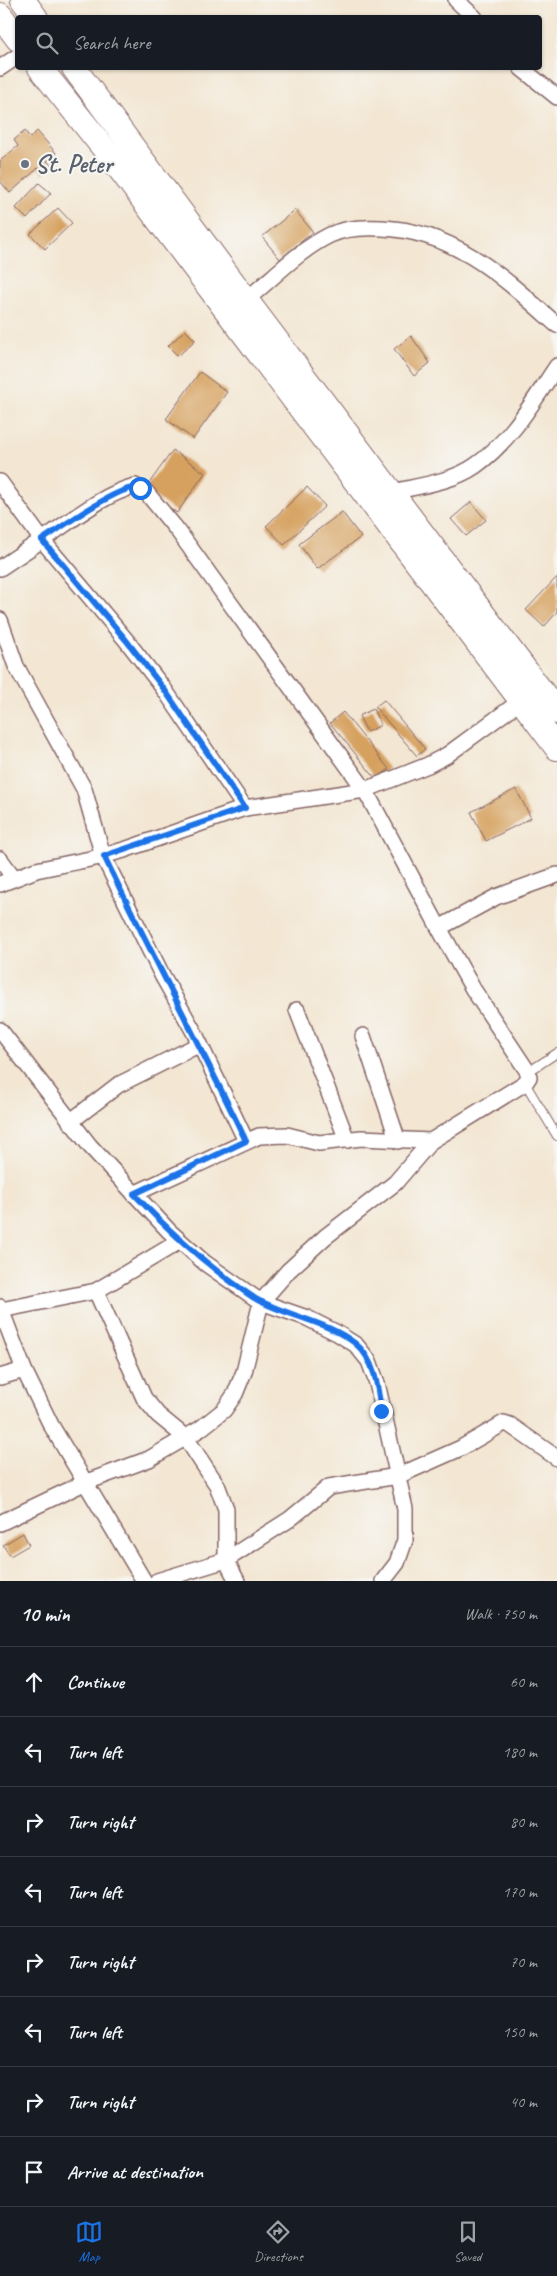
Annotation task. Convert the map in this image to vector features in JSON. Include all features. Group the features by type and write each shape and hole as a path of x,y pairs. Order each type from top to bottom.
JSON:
{"highway":[{"path":"23,0 34,15"},
{"path":"0,15 15,35"},
{"path":"42,70 110,156 557,748"},
{"path":"75,70 246,300 557,712"}],"street":[{"path":"456,0 472,15"},
{"path":"0,68 15,58"},
{"path":"524,70 557,96"},
{"path":"246,300 316,243 332,234 371,227 394,228 417,232 474,256 513,286 557,326"},
{"path":"392,492 456,475 475,466 507,434 529,408 557,366"},
{"path":"0,482 42,540 153,675 245,808"},
{"path":"0,568 112,495 128,488 135,486 140,488 159,506 365,790 439,928 527,1077 432,1141 395,1183 325,1237 288,1271 261,1302 244,1372 236,1394 224,1410 186,1438 149,1459 84,1483 0,1523"},
{"path":"0,620 16,666 84,789 104,856 162,975 200,1044 246,1141"},
{"path":"0,859 7,881 36,870 104,856 245,808 365,790 428,765 447,755 522,700"},
{"path":"439,928 496,897 557,875"},
{"path":"298,1010 346,1140"},
{"path":"0,1030 70,1122 134,1194 180,1241 205,1262 261,1302 307,1318 356,1345 369,1361 377,1382 381,1411 405,1509 405,1540 397,1564 383,1581"},
{"path":"363,1036 398,1141"},
{"path":"70,1122 118,1085 200,1044"},
{"path":"134,1194 246,1141 272,1134 287,1135 319,1143 361,1138 432,1141"},
{"path":"144,1581 51,1425 24,1370 0,1308 96,1291 180,1241"},
{"path":"96,1291 144,1398 158,1415 186,1438 217,1485 226,1509 226,1560 237,1581"},
{"path":"0,1377 24,1370"},
{"path":"158,1581 226,1560 290,1519 321,1491 329,1487 398,1476 461,1448 504,1424 510,1425 557,1458"}],"lane":[{"path":"557,1053 527,1077 557,1136"}],"building":[{"name":"St. Peter","path":"25,131 30,138 37,131 56,153 47,161 52,166 43,174 38,168 10,193 0,181 0,161 18,146 14,140"},
{"path":"39,183 51,193 27,219 16,208"},
{"path":"58,208 72,223 45,249 30,234"},
{"path":"295,210 313,232 280,259 262,237"},
{"path":"185,330 195,340 178,356 168,346"},
{"path":"411,336 430,363 414,376 394,349"},
{"path":"200,372 227,392 193,439 166,419"},
{"path":"173,450 205,473 177,513 145,489"},
{"path":"307,487 325,506 284,545 266,526"},
{"path":"471,502 486,520 466,536 451,519"},
{"path":"342,512 361,537 317,569 299,544"},
{"path":"557,577 557,612 544,627 526,610"},
{"path":"384,700 425,749 417,756 375,707"},
{"path":"373,709 381,725 367,732 359,716"},
{"path":"343,712 389,769 376,779 330,723"},
{"path":"516,789 531,818 486,841 471,812"},
{"path":"23,1533 29,1545 10,1556 3,1545"}],"place":[{"name":"St. Peter","path":"25,164"}],"route":[{"path":"140,488 135,486 112,495 42,540 126,640 164,689 245,808 104,856 162,975 194,1032 246,1141 134,1194 169,1231 205,1262 261,1302 307,1318 356,1345 369,1361 377,1382 381,1411"}]}
